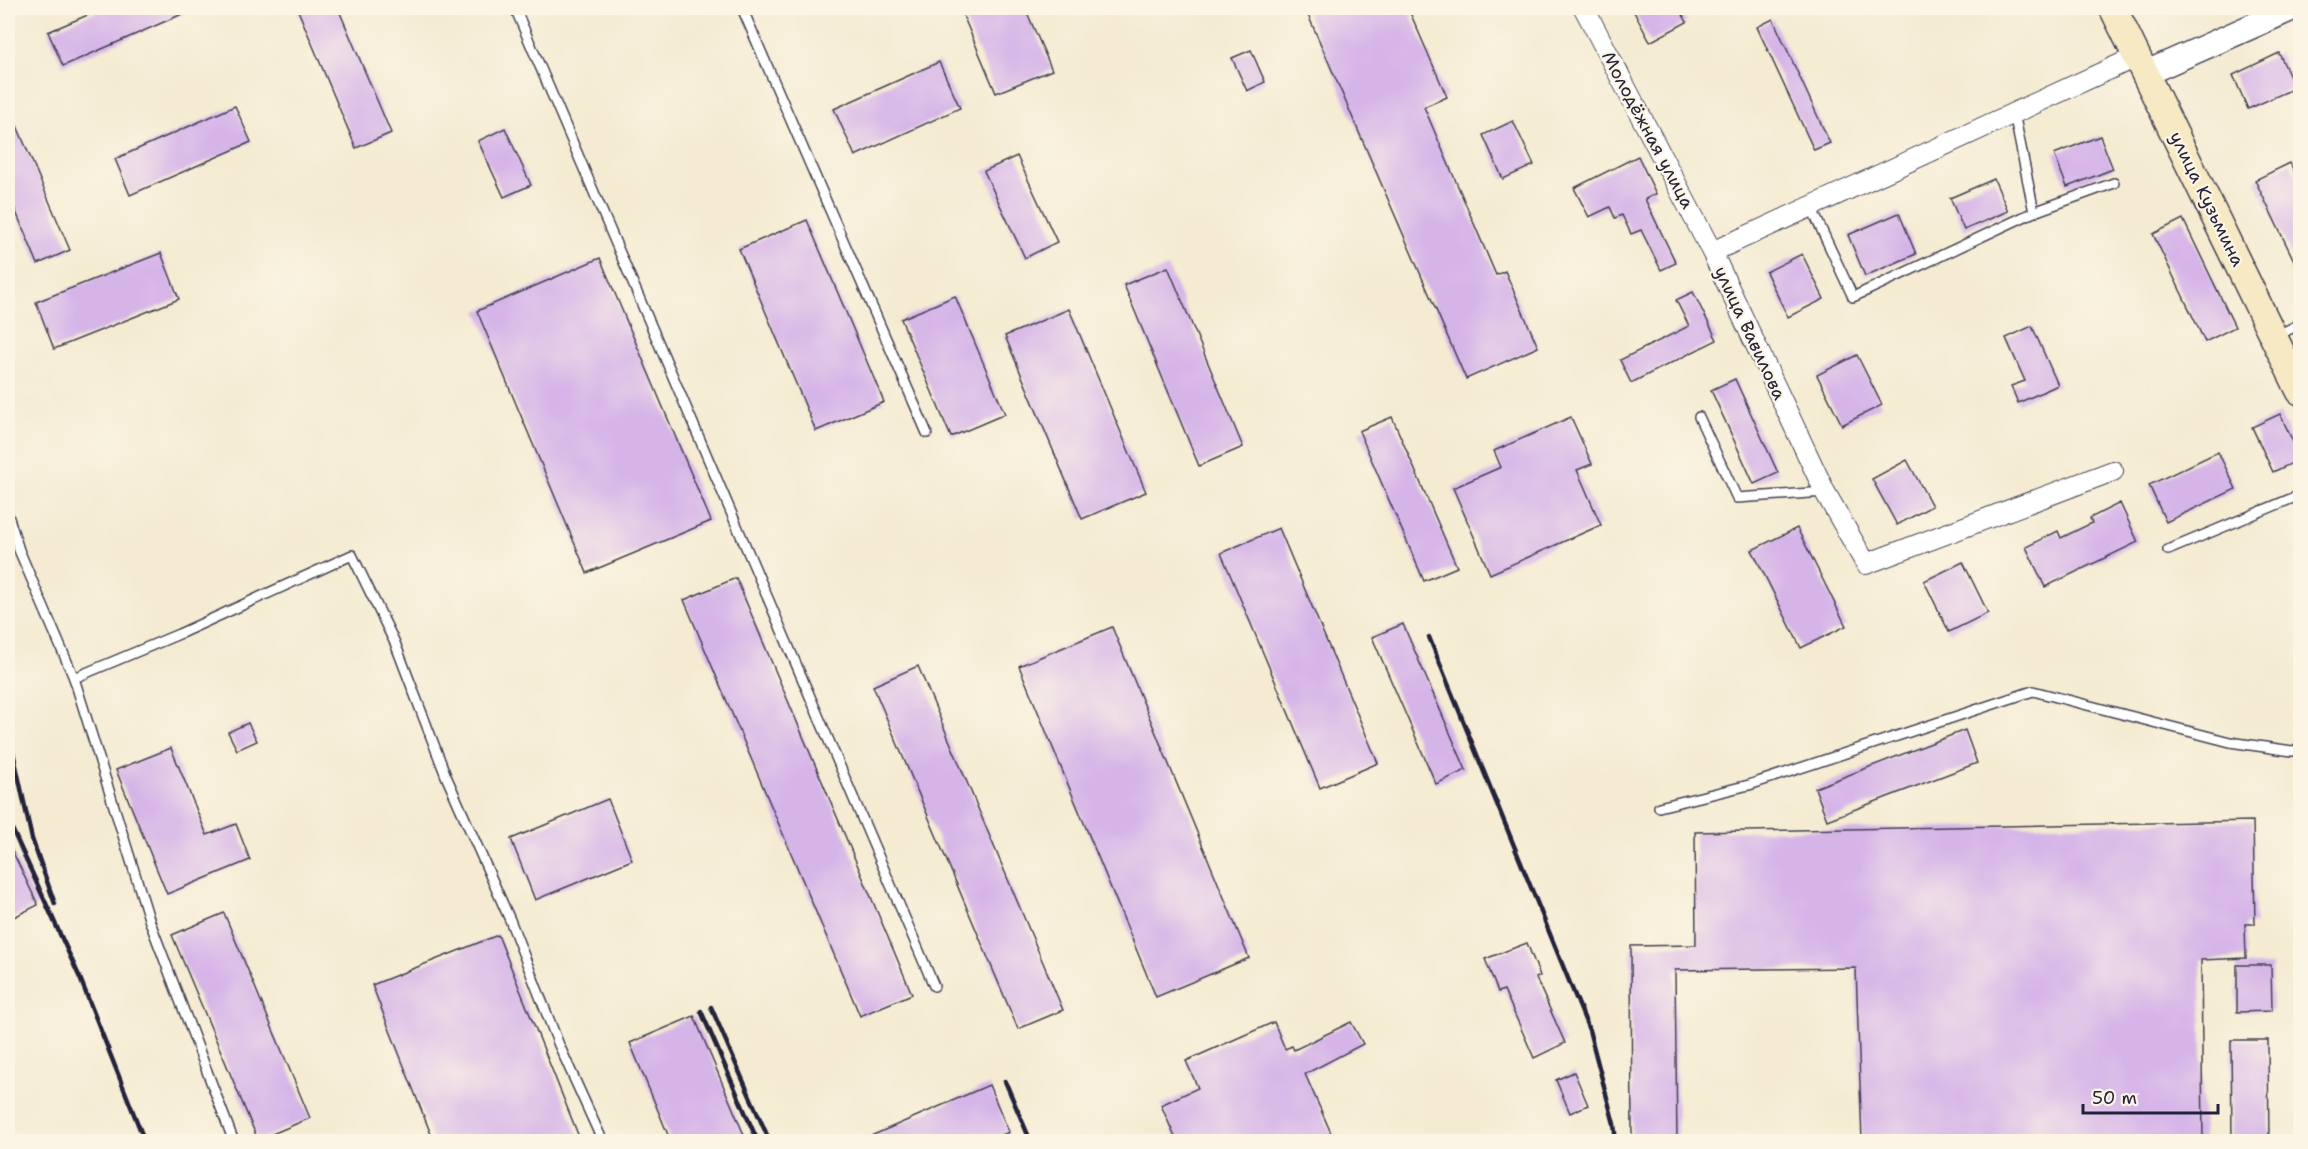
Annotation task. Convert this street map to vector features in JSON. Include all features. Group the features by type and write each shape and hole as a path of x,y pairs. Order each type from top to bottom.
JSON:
{"main road":[{"name":"улица Кузьмина","path":"2113,8 2301,391"}],"street":[{"name":"Молодёжная улица","path":"1584,8 1712,252"},
{"name":"улица Вавилова","path":"2113,471 1866,564 1825,492 1712,252 2014,113 2293,8"}],"lane":[{"path":"516,8 934,986"},
{"path":"741,8 927,433"},
{"path":"2014,113 2034,212"},
{"path":"1811,207 1853,297 2034,212 2114,183"},
{"path":"2274,337 2301,324"},
{"path":"1699,417 1737,498 1825,492"},
{"path":"2168,550 2301,495"},
{"path":"8,515 19,550 74,678 150,922 234,1142"},
{"path":"74,678 179,634 352,555 395,643 446,776 510,920 559,1045 603,1142"},
{"path":"1659,807 1749,785 2033,691 2230,742 2292,751 2301,750"}],"building":[{"path":"104,8 196,8 63,66 48,32"},
{"path":"297,8 338,8 391,133 356,148"},
{"path":"960,8 1025,8 1052,70 996,93"},
{"path":"1305,8 1408,8 1447,97 1424,107 1496,275 1505,271 1538,347 1466,379"},
{"path":"1632,8 1679,8 1687,22 1650,42"},
{"path":"1773,19 1830,143 1814,150 1757,27"},
{"path":"1251,50 1265,82 1247,91 1232,58"},
{"path":"2279,53 2295,88 2248,109 2233,75"},
{"path":"939,62 960,108 855,156 834,109"},
{"path":"8,105 70,250 38,264 8,193"},
{"path":"235,106 251,142 130,195 115,159"},
{"path":"1513,121 1534,165 1503,179 1483,135"},
{"path":"505,128 531,185 504,197 478,141"},
{"path":"2100,136 2113,169 2067,187 2054,154"},
{"path":"1017,156 1057,242 1025,258 984,171"},
{"path":"1638,156 1656,194 1645,199 1676,263 1661,270 1641,230 1631,234 1622,215 1615,218 1610,207 1589,217 1574,188"},
{"path":"2290,163 2301,185 2301,275 2255,180"},
{"path":"1994,179 2008,211 1964,230 1950,198"},
{"path":"1899,213 1916,254 1865,276 1848,235"},
{"path":"2183,219 2235,327 2205,342 2153,234"},
{"path":"807,220 884,402 816,431 739,249"},
{"path":"161,253 179,299 54,349 36,302"},
{"path":"1802,254 1824,299 1788,317 1766,272"},
{"path":"600,258 711,521 587,573 477,311"},
{"path":"1168,267 1243,447 1199,466 1124,285"},
{"path":"1693,292 1717,340 1631,383 1620,360 1689,326 1676,300"},
{"path":"955,296 1005,414 951,437 901,319"},
{"path":"1069,309 1146,492 1082,519 1005,336"},
{"path":"2032,326 2058,385 2018,403 2011,386 2025,381 2006,338"},
{"path":"1857,355 1882,405 1842,425 1817,375"},
{"path":"1735,379 1778,473 1754,484 1711,390"},
{"path":"2280,414 2301,459 2273,472 2252,427"},
{"path":"1392,417 1457,567 1424,581 1359,431"},
{"path":"1571,417 1592,464 1577,470 1601,525 1490,574 1453,488 1501,467 1494,451"},
{"path":"2218,452 2236,489 2166,522 2149,485"},
{"path":"1907,460 1932,506 1897,525 1872,479"},
{"path":"2120,503 2138,542 2045,587 2026,547 2058,531 2061,538 2092,523 2090,518"},
{"path":"1279,528 1378,763 1320,788 1221,553"},
{"path":"1797,528 1846,626 1801,648 1752,550"},
{"path":"1963,562 1988,613 1949,632 1924,581"},
{"path":"736,578 912,994 860,1016 684,600"},
{"path":"1403,624 1466,770 1436,784 1372,637"},
{"path":"1112,627 1249,958 1156,997 1019,666"},
{"path":"918,666 1063,1010 1018,1029 873,686"},
{"path":"248,723 257,741 237,750 228,732"},
{"path":"1965,730 1977,763 1827,820 1815,788"},
{"path":"171,748 207,835 236,824 250,860 167,894 116,770"},
{"path":"608,799 632,860 535,900 511,839"},
{"path":"2253,821 2255,924 2245,924 2246,958 2201,960 2203,1142 1862,1142 1856,968 1675,970 1677,1142 1632,1142 1631,946 1696,945 1695,832"},
{"path":"8,842 38,905 8,920"},
{"path":"224,913 310,1118 258,1140 172,935"},
{"path":"498,935 581,1142 434,1142 372,985"},
{"path":"1527,943 1540,976 1536,978 1565,1043 1534,1058 1504,990 1498,992 1485,959"},
{"path":"2237,965 2271,965 2272,1011 2237,1012"},
{"path":"694,1016 747,1142 671,1142 630,1043"},
{"path":"1274,1022 1285,1049 1292,1046 1294,1050 1351,1022 1363,1044 1305,1074 1335,1142 1177,1142 1161,1105 1198,1088 1186,1061"},
{"path":"2231,1040 2268,1040 2269,1142 2232,1142"},
{"path":"1574,1072 1588,1105 1570,1113 1556,1080"},
{"path":"989,1085 1009,1132 987,1142 857,1142"}],"railway":[{"path":"1429,637 1589,1030 1614,1124 1616,1142"},
{"path":"8,729 32,839 55,904"},
{"path":"8,820 80,978 145,1142"},
{"path":"711,1007 770,1142"},
{"path":"701,1011 758,1142"},
{"path":"1005,1081 1031,1142"}]}
